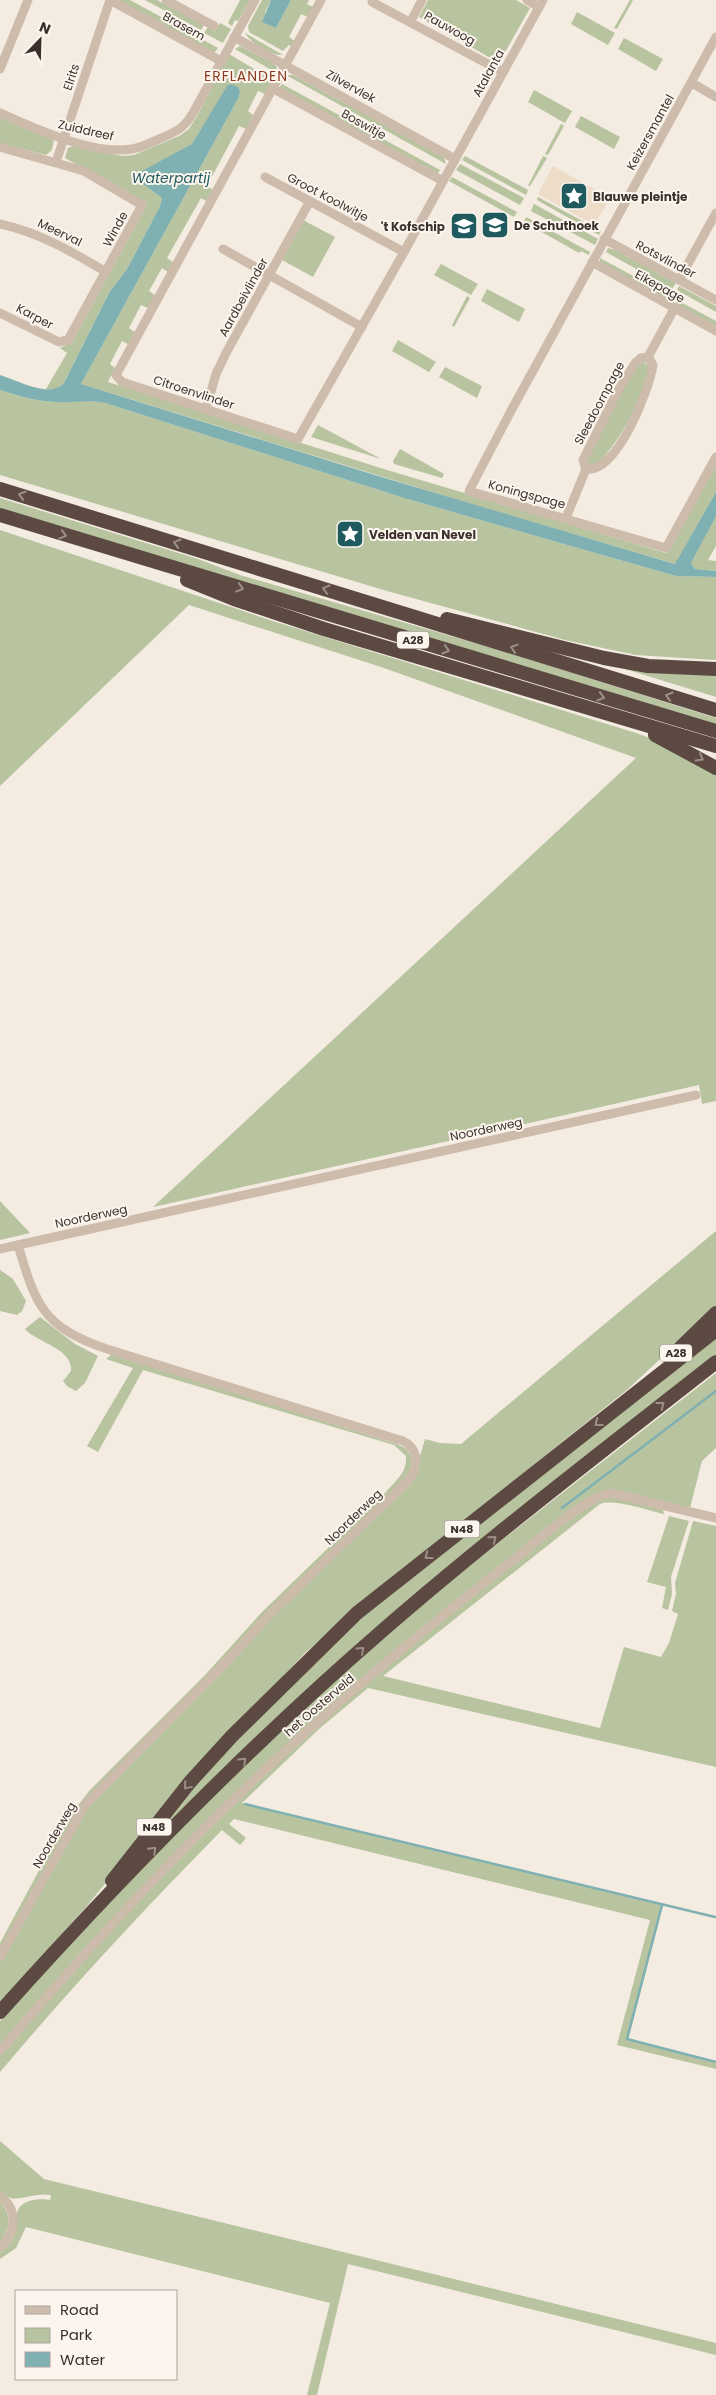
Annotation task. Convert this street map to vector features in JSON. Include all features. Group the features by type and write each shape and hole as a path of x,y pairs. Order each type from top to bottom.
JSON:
{"highway":[{"name":"A28","path":"0,489 716,710"},
{"name":"A28","path":"0,515 716,731"},
{"name":"A28","path":"109,548 234,599 324,630 716,746"},
{"name":"A28","path":"372,603 466,623 604,658 648,666 716,669"},
{"name":"A28","path":"626,719 716,768"},
{"name":"A28","path":"636,1393 716,1314"},
{"name":"N48","path":"93,1908 133,1852 190,1782 232,1736 343,1626 427,1556 716,1330"},
{"name":"N48","path":"0,2012 93,1908 279,1726 382,1632 588,1462 716,1362"}],"street":[{"path":"0,69 28,0"},
{"name":"Brasem","path":"110,0 221,60"},
{"name":"Elrits","path":"56,162 110,0"},
{"path":"166,0 214,26"},
{"name":"Zuiddreef","path":"0,113 64,139 113,150 137,148 178,131 185,126 193,113 254,0"},
{"path":"285,64 321,0"},
{"name":"Pauwoog","path":"411,21 422,0"},
{"path":"527,0 541,3"},
{"name":"Pauwoog","path":"372,2 411,21 503,72"},
{"name":"Atalanta","path":"455,159 541,3"},
{"name":"Zilvervlek","path":"234,37 455,159"},
{"name":"Keizersmantel","path":"604,239 716,37"},
{"name":"Citroenvlinder","path":"285,64 116,375 122,382 298,439 455,159"},
{"path":"692,83 716,97"},
{"name":"Boswitje","path":"272,88 443,181"},
{"name":"Winde","path":"0,147 84,171 142,206 68,340 58,342"},
{"name":"Groot Koolwitje","path":"265,177 404,252"},
{"name":"Aardbeivlinder","path":"206,408 220,366 310,201"},
{"path":"679,280 716,213"},
{"name":"Meerval","path":"0,224 27,230 49,239 106,272"},
{"name":"Koningspage","path":"604,239 469,491 666,548 716,457"},
{"name":"Rotsvlinder","path":"604,239 716,300"},
{"path":"223,249 362,327"},
{"name":"Eikepage","path":"592,262 716,331"},
{"name":"Sleedoornpage","path":"566,518 586,469 584,460 616,394 635,363 641,358 648,357 674,309"},
{"name":"Karper","path":"0,313 58,342"},
{"path":"586,469 597,468 610,456 622,441 635,418 651,376 653,365 648,357"},
{"name":"Noorderweg","path":"0,1249 696,1095"},
{"name":"Noorderweg","path":"0,1957 85,1804 232,1656 267,1617 406,1483 411,1477 416,1459 411,1446 403,1441 107,1349 68,1333 49,1317 36,1299 18,1245"},
{"name":"het Oosterveld","path":"0,2050 118,1917 262,1773 377,1670 560,1524 596,1498 611,1493 716,1518"},
{"path":"0,2196 11,2208 14,2220 11,2233 0,2247"}],"green space":[{"path":"116,0 130,0 218,48 215,52 212,52"},
{"path":"145,0 157,0 204,25 201,30"},
{"path":"240,0 250,0 238,21 235,20 232,26 228,23"},
{"path":"262,0 271,0 265,12 276,28 291,0 309,0 307,4 313,7 308,17 301,14 289,37 295,41 283,51 249,32 248,26"},
{"path":"428,0 516,0 530,8 499,63 419,17"},
{"path":"630,0 633,0 617,29 614,28"},
{"path":"577,12 615,33 608,45 571,24"},
{"path":"220,23 231,29 223,43 204,33 208,27 215,31"},
{"path":"245,33 283,55 278,55 262,48"},
{"path":"624,38 663,59 656,71 618,49"},
{"path":"240,46 273,63 277,67 275,72 235,49"},
{"path":"229,54 273,80 265,94 258,91 248,111 253,115 246,129 239,126 207,186 213,190 206,201 201,198 167,258 173,262 168,272 162,268 149,291 155,295 148,308 141,305 129,328 135,332 128,344 122,341 110,364 115,368 108,382 387,470 666,553 716,466 716,492 676,564 501,513 81,384 239,97 240,91 231,84 227,87 192,144 139,181 162,198 160,206 127,269 110,291 64,383 56,390 46,389 67,353 60,348 72,342 147,205 65,158 68,148 74,146 122,156 134,155 179,136 189,129 197,116"},
{"path":"286,75 293,75 444,157 446,164"},
{"path":"282,84 440,170 437,174 279,88"},
{"path":"534,90 572,111 565,123 528,102"},
{"path":"581,116 620,137 614,149 575,127"},
{"path":"0,117 54,140 52,150 46,155 0,143"},
{"path":"561,124 564,126 548,155 545,154"},
{"path":"465,156 528,190 526,195 462,160"},
{"path":"543,156 547,158 530,186 528,186"},
{"path":"460,164 524,198 520,205 456,170"},
{"path":"452,177 517,212 514,217 449,181"},
{"path":"538,197 601,231 599,235 537,200"},
{"path":"534,204 598,239 595,245 531,211"},
{"path":"526,217 590,252 589,255 581,251 579,253 524,222"},
{"path":"303,220 335,237 313,277 282,260"},
{"path":"608,248 676,283 672,289 606,252"},
{"path":"600,258 674,298 670,302 600,264"},
{"path":"441,264 478,284 471,295 434,275"},
{"path":"679,286 716,306 716,312 677,290"},
{"path":"487,289 525,309 519,322 481,301"},
{"path":"467,296 470,298 454,327 452,325"},
{"path":"677,300 716,321 716,327 675,304"},
{"path":"398,340 436,362 429,372 392,351"},
{"path":"644,362 649,366 645,380 623,431 597,465 588,465 587,460 611,410 638,364"},
{"path":"445,367 482,386 477,398 439,377"},
{"path":"0,390 43,401 105,403 404,498 574,547 676,576 716,577 716,660 636,655 565,640 387,591 0,475"},
{"path":"318,425 381,459 311,437"},
{"path":"400,449 444,474 442,478 394,464 393,461"},
{"path":"0,498 198,559 240,575 506,652 716,718 716,724 0,510"},
{"path":"716,515 716,546 708,560 716,561 716,571 695,569 691,563"},
{"path":"0,530 276,622 636,733 685,751 716,775 716,1101 702,1104 699,1085 153,1207 636,758 381,667 189,605 0,786"},
{"path":"589,658 716,673 716,697"},
{"path":"0,1201 30,1233 0,1240"},
{"path":"716,1231 716,1307 628,1389 367,1599 306,1652 208,1756 87,1906 0,2003 0,1962 85,1809 268,1619 414,1476 425,1439 440,1443 461,1444"},
{"path":"0,1270 13,1279 26,1301 22,1311 17,1315 0,1311"},
{"path":"40,1317 75,1344 98,1356 85,1383 76,1391 67,1386 63,1381 71,1371 70,1363 66,1357 60,1351 25,1329"},
{"path":"716,1333 716,1355 542,1493 141,1857 187,1791 357,1620"},
{"path":"112,1354 397,1444 407,1449 412,1459 409,1475 103,1782 0,1952 0,1943 65,1822 90,1790 206,1674 262,1612 387,1491 401,1475 406,1462 406,1456 394,1445 143,1370 98,1452 87,1446 133,1368 106,1359"},
{"path":"716,1373 716,1448 702,1461 690,1508 595,1495 251,1778 0,2046 0,2021 133,1875 292,1719 434,1593"},
{"path":"608,1496 663,1510 664,1514 622,1504 600,1504 383,1676 600,1728 624,1647 661,1657 669,1643 678,1614 672,1611 676,1594 675,1583 693,1521 716,1526 716,1767 368,1688 319,1729 242,1803 663,1905 628,2040 716,2061 716,2069 617,2045 650,1920 234,1819 229,1824 246,1838 240,1845 222,1830 109,1949 0,2072 0,2054 127,1910 262,1776 386,1666 559,1527 597,1500"},
{"path":"669,1516 689,1521 671,1577 672,1594 668,1610 662,1608 666,1587 647,1582"},
{"path":"0,2141 44,2179 716,2343 716,2355 348,2264 317,2395 307,2395 330,2303 26,2227 16,2248 0,2259 0,2252 13,2239 17,2214 22,2205 26,2202 41,2199 50,2200 51,2195 45,2194 14,2199 0,2192"},
{"path":"0,2201 7,2212 9,2222 0,2242"}],"shaded area":[{"name":"Blauwe pleintje","path":"553,166 610,198 594,225 538,194"}],"water":[{"path":"271,0 291,0 276,28 262,22"},
{"name":"Waterpartij","path":"231,84 238,87 240,91 239,97 81,384 375,475 675,564 716,492 716,516 691,563 695,569 716,571 716,577 676,576 574,547 404,498 105,403 93,401 43,401 0,390 0,375 42,389 58,387 64,383 110,291 127,269 160,206 162,198 139,181 142,171 192,144 227,86"}],"waterway":[{"path":"562,1508 716,1391"},
{"path":"245,1804 715,1917"},
{"path":"662,1905 627,2039 716,2062"}],"place":[{"name":"Blauwe pleintje","path":"574,196"},
{"name":"De Schuthoek","path":"495,225"},
{"name":"'t Kofschip","path":"464,226"},
{"name":"Velden van Nevel","path":"350,534"}],"district":[{"name":"ERFLANDEN","path":"246,76"}]}
